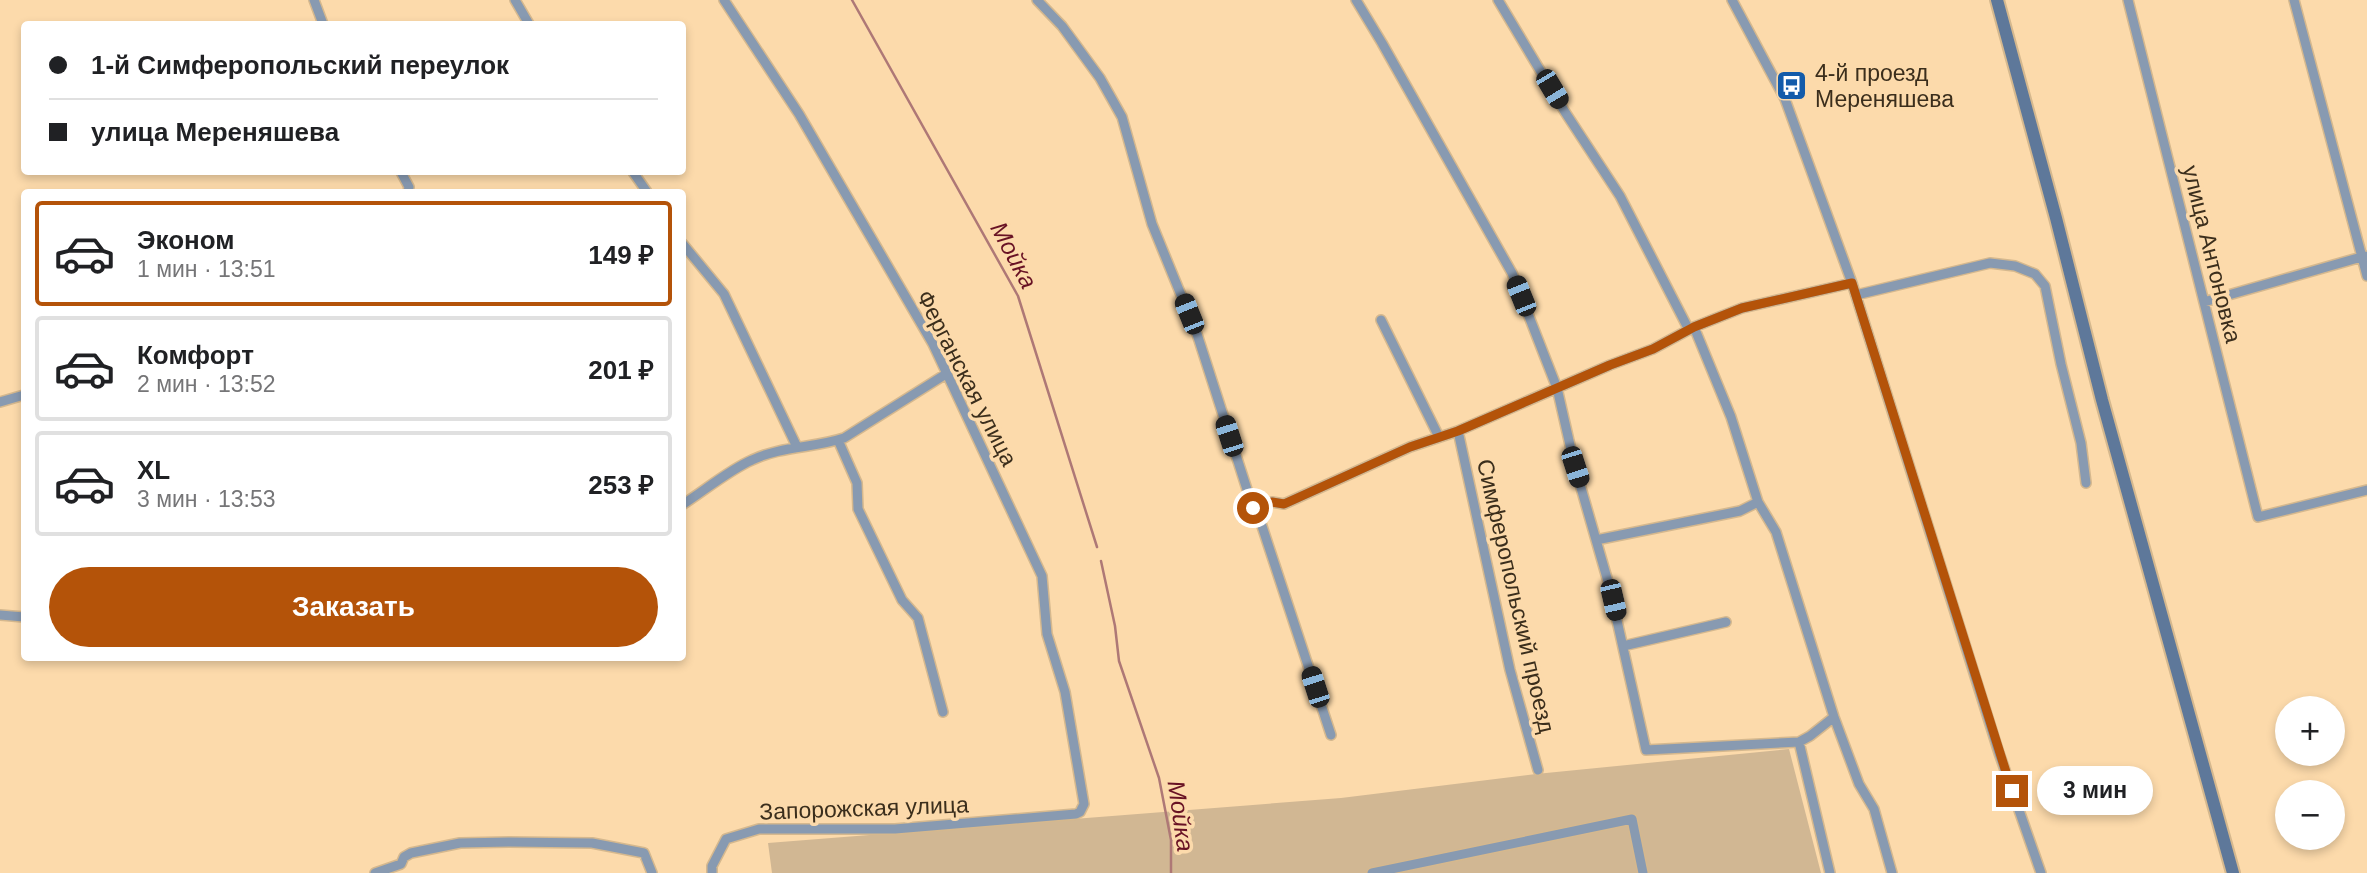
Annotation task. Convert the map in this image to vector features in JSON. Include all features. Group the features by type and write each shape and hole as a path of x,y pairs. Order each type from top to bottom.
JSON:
{"street":[{"path":"314,0 322,21"},
{"path":"515,0 527,21"},
{"name":"Ферганская улица","path":"724,0 799,114 933,344 1042,576 1047,634 1065,692 1083,808"},
{"path":"1037,0 1062,26 1100,78 1122,117 1152,224 1197,334 1331,736"},
{"path":"1356,0 1512,273 1557,388 1575,467 1588,504 1623,646 1646,750 1798,742 1835,720"},
{"path":"1498,0 1620,196 1692,328 1731,417 1758,502 1776,533 1835,720 1859,784 1874,809 1892,873"},
{"path":"1732,0 1785,99 1852,283 1996,744 2041,873"},
{"path":"1997,0 2102,400 2233,873"},
{"name":"улица Антоновка","path":"2128,0 2258,517 2367,490"},
{"path":"2294,0 2365,256 2367,276"},
{"path":"686,248 724,294 797,447"},
{"path":"2204,302 2365,256"},
{"path":"1856,295 1990,263 2015,266 2035,274 2045,286 2081,443 2086,483"},
{"path":"1253,508 1272,502 1284,504 1410,447 1458,431 1653,349 1692,328 1742,308 1852,283"},
{"path":"1381,320 1438,437"},
{"path":"686,502 752,460 797,447 838,440 946,374"},
{"path":"0,402 21,396"},
{"name":"Симферопольский проезд","path":"1458,431 1510,670 1538,770"},
{"path":"838,440 857,483 858,509 902,600 918,618 943,712"},
{"path":"1596,540 1740,511 1758,502"},
{"path":"0,615 21,617"},
{"path":"1623,646 1726,622"},
{"path":"1798,742 1830,873"},
{"name":"Запорожская улица","path":"712,873 712,866 726,839 759,829 895,829 1076,814 1083,808"},
{"path":"1372,873 1632,819 1643,873"},
{"path":"375,873 401,864 404,857 411,853 460,843 509,842 592,842 627,849 644,853 652,873"}],"shaded area":[{"path":"1789,749 1821,873 772,873 768,843 1341,798 1536,774"}],"waterway":[{"name":"Мойка","path":"852,0 1018,296 1097,547"},
{"name":"Мойка","path":"1101,561 1115,626 1119,661 1159,778 1171,840 1171,873"}],"place":[{"name":"4-й проезд Мереняшева","path":"1792,86"}],"route":[{"path":"1253,508 1272,502 1284,504 1410,447 1458,431 1653,349 1694,327 1742,308 1852,283 2012,791"}]}
